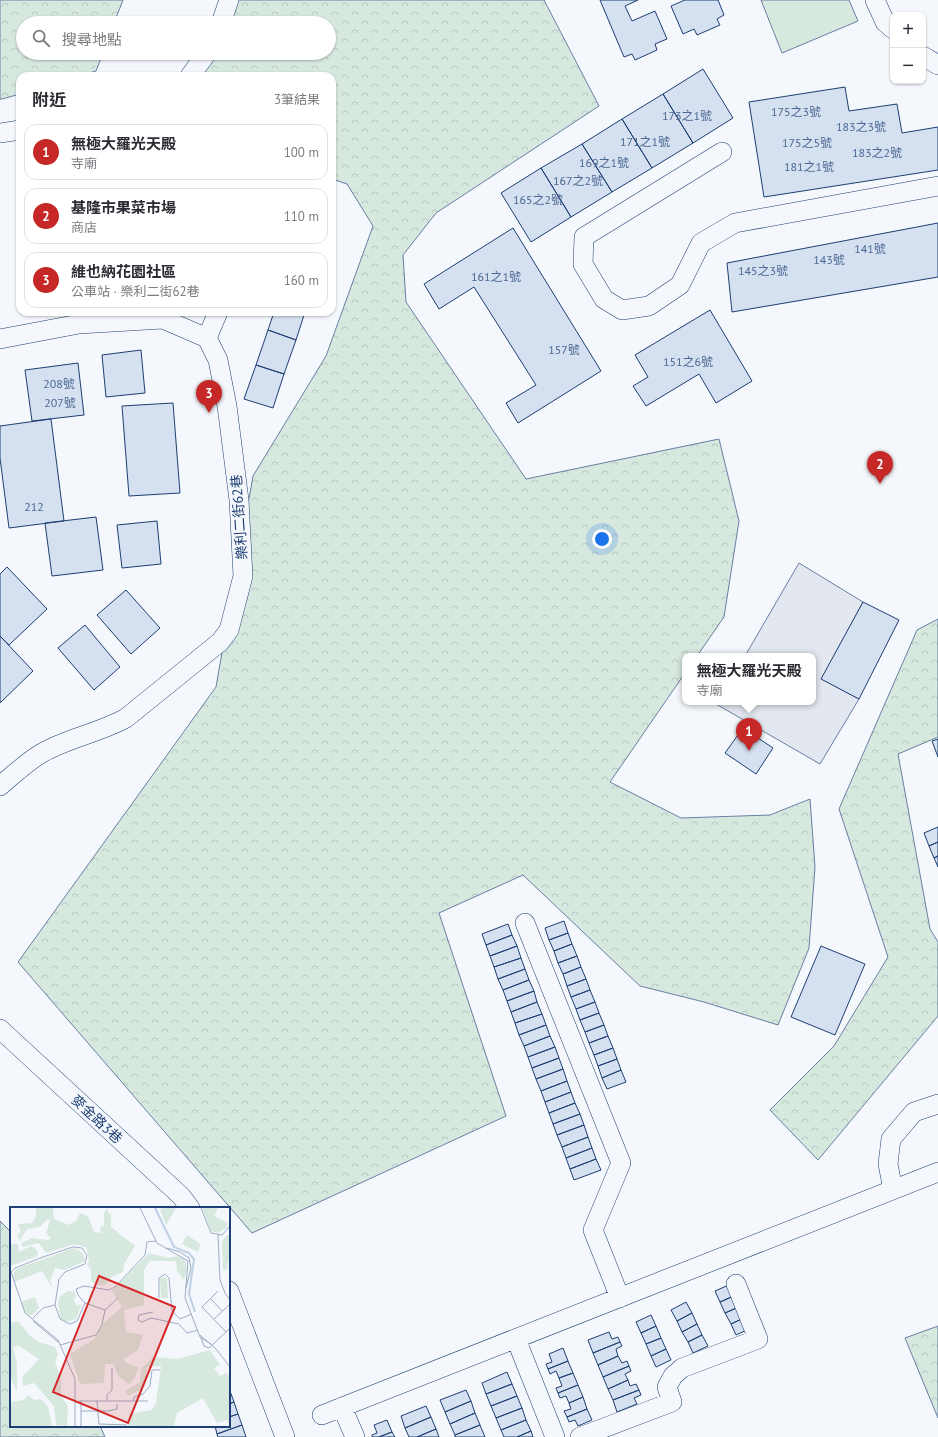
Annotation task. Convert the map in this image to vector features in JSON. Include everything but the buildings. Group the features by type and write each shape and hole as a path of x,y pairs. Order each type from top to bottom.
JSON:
{"street":[{"path":"223,16 229,0"},
{"path":"875,0 885,22 890,26"},
{"path":"926,58 938,66"},
{"path":"193,72 202,60"},
{"path":"0,134 16,131"},
{"path":"722,152 584,237 583,264 604,299 622,310 649,306 680,285 701,243 735,223 938,186"},
{"path":"0,339 79,324 163,319 207,338 216,316"},
{"name":"樂利二街62巷","path":"0,786 41,754 60,745 110,727 126,718 220,642 229,630 243,576 239,500 227,406 218,360 207,338"},
{"path":"525,924 621,1163 593,1230 620,1298"},
{"name":"麥金路3巷","path":"1,1030 181,1196 189,1207"},
{"path":"893,1190 888,1164 891,1139 914,1112 938,1104"},
{"path":"322,1415 938,1172"},
{"path":"580,1437 672,1402 667,1387 673,1376 682,1368 758,1339 736,1284"},
{"path":"230,1294 284,1437"},
{"path":"516,1338 555,1437"},
{"path":"342,1407 355,1437"}],"green space":[{"path":"0,0 123,0 117,16 16,16 16,60 100,60 96,71 93,72 16,72 16,95 0,99"},
{"path":"233,0 544,0 599,106 436,213 403,255 406,302 526,479 719,439 739,521 724,617 699,653 682,653 682,677 610,782 681,818 770,815 810,799 815,867 809,948 778,1025 704,1002 640,986 523,875 439,913 506,1116 252,1233 18,962 216,687 253,476 326,356 373,226 347,184 336,180 336,72 203,72 208,60 336,60 336,16 227,16"},
{"path":"761,0 849,0 858,21 782,53"},
{"path":"938,619 938,737 898,754 930,929 938,942 938,1016 818,1160 770,1110 834,1046 888,957 839,809 917,630"},
{"path":"0,1221 10,1231 10,1427 100,1427 105,1437 0,1437"},
{"path":"938,1326 938,1418 905,1338"}],"shaded area":[{"path":"799,563 863,602 822,679 859,699 820,764 718,705 816,705 816,653 747,653"}],"place":[{"name":"維也納花園社區","path":"209,413"},
{"name":"基隆市果菜市場","path":"880,484"},
{"name":"無極大羅光天殿","path":"749,751"}]}
